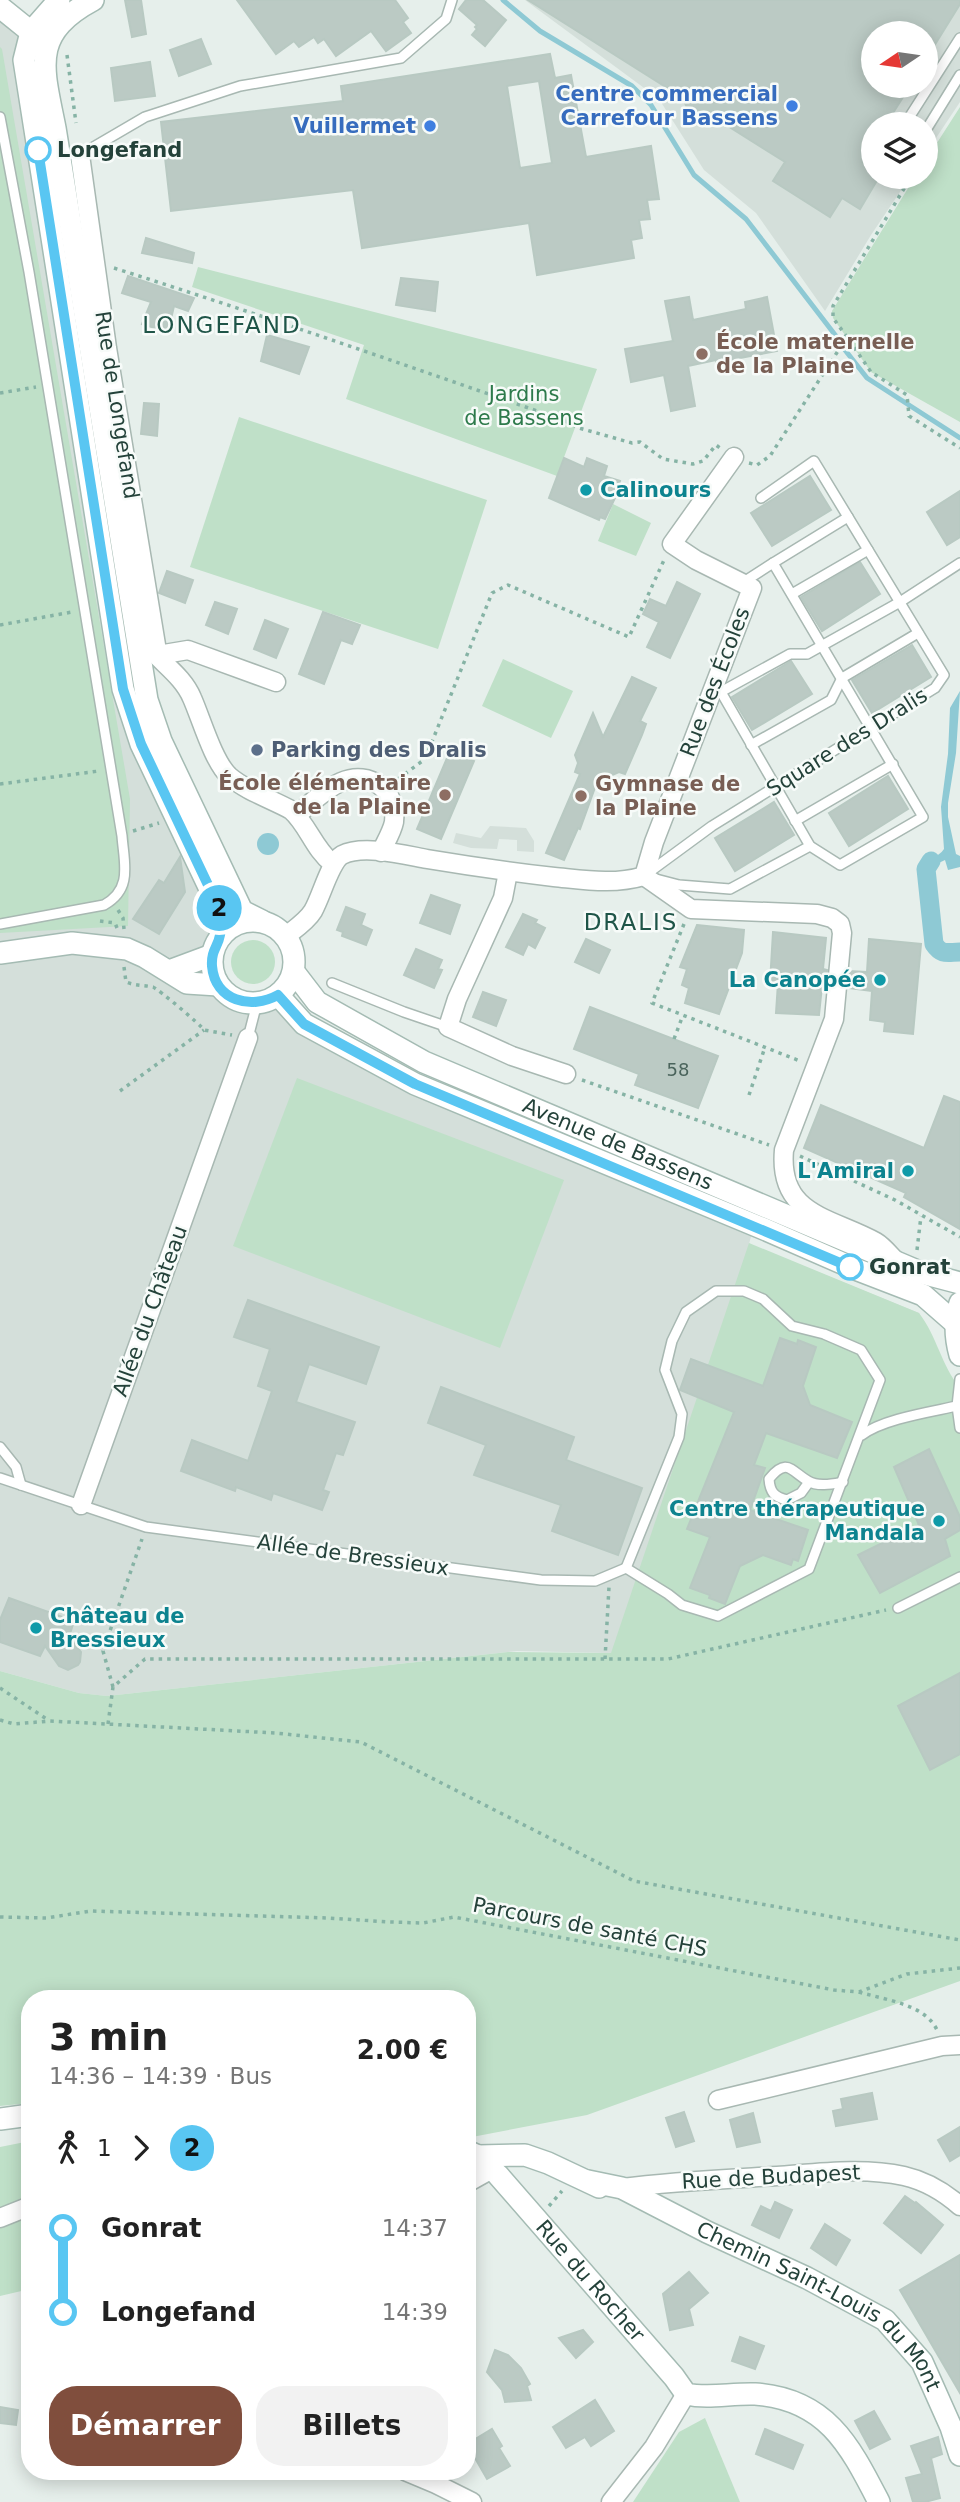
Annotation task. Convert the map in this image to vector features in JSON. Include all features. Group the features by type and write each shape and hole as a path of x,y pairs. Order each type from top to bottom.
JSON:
{"main road":[{"path":"0,7 52,15 71,12 93,0"},
{"path":"52,15 44,61 45,79 147,700 161,741 242,911 286,936 295,959 294,972 288,985 278,995 257,1003 237,1000 218,985 212,970 219,908 141,744 123,689 24,60 52,15"},
{"path":"169,971 216,946 239,923 262,921"},
{"path":"0,953 72,943 127,949 187,983 218,985"},
{"name":"Avenue de Bassens","path":"294,972 317,1002 424,1062 897,1263 960,1283"},
{"name":"Avenue de Bassens","path":"278,995 304,1024 415,1084 958,1313"},
{"path":"958,1313 956,1340 960,1355"},
{"path":"0,2119 21,2116"},
{"name":"Chemin Saint-Louis du Mont","path":"485,2165 514,2155 525,2155 614,2194 630,2192 706,2232 807,2278 885,2320 922,2362 951,2427 960,2455"},
{"name":"Chemin Saint-Louis du Mont","path":"485,2165 518,2173 548,2163"},
{"name":"Rue du Rocher","path":"485,2165 548,2232 686,2394"},
{"path":"686,2394 704,2398 729,2393 759,2394 801,2405 826,2421 845,2441 878,2502"}],"street":[{"name":"Rue de Longefand","path":"80,155 107,348 158,655"},
{"path":"672,544 734,457"},
{"name":"Rue des Écoles","path":"644,876 654,842 715,695 752,589 696,560 672,544"},
{"path":"158,655 188,650 275,682"},
{"path":"158,655 177,674 191,695 203,728 226,774 297,815 323,855 332,863"},
{"path":"297,815 340,782 359,777 375,780 385,789 394,804 394,824 381,852"},
{"path":"286,936 311,914 325,889 332,863 344,854 360,851 602,882 625,881 644,876 691,909 832,918 840,924 842,933 834,1019 784,1150 784,1167 788,1185 802,1207 879,1243 897,1263"},
{"path":"448,1027 457,999 503,898 508,872"},
{"name":"Avenue de Bassens","path":"448,1027 512,1056 566,1074"},
{"name":"Allée du Château","path":"81,1505 248,1038"},
{"path":"718,2099 942,2046 960,2045"},
{"name":"Rue de Budapest","path":"630,2192 658,2183 854,2171 902,2176 925,2182 960,2206"},
{"path":"0,2218 21,2210"},
{"path":"611,2502 654,2447 686,2394"},
{"path":"428,2480 472,2502"}],"lane":[{"path":"80,155 145,117 240,86 401,58 446,19 452,0"},
{"path":"913,112 960,38"},
{"path":"937,112 960,75"},
{"path":"0,117 122,836 125,872 119,895 112,901 96,907 0,924"},
{"name":"Square des Dralis","path":"644,876 712,826 935,688 944,674 814,461 761,498"},
{"path":"741,583 848,517"},
{"path":"792,594 868,550"},
{"path":"773,563 822,646 872,727 923,817 840,865 810,846 751,745 715,695 790,654 807,654 822,646 900,602 960,563"},
{"path":"751,745 831,699 842,678 918,633"},
{"path":"795,821 892,764"},
{"path":"644,876 679,885 730,889 810,846"},
{"name":"Avenue de Bassens","path":"332,983 448,1027"},
{"path":"248,1038 257,1003"},
{"path":"716,1291 744,1291 763,1299 792,1326 824,1334 861,1350 880,1380 861,1436 809,1569 718,1616 682,1605 626,1568 678,1437 682,1414 665,1370 672,1341 686,1312 716,1291"},
{"path":"960,1379 957,1406 960,1428"},
{"path":"861,1436 869,1429 957,1406"},
{"path":"0,1447 16,1467 21,1485"},
{"path":"809,1482 801,1493 787,1500 777,1497 770,1489 769,1479 777,1469 787,1467 809,1482 826,1485 843,1482"},
{"path":"0,1478 81,1505"},
{"name":"Allée de Bressieux","path":"81,1505 146,1527 541,1580 595,1581 626,1568"},
{"path":"898,1608 960,1577"}],"path":[{"path":"52,15 68,58 80,155"},
{"path":"904,189 833,306 833,318 871,372 907,395 909,416 960,448"},
{"path":"96,262 293,326 579,428 632,443 640,442 663,459 676,463 698,464 716,445 734,457 757,465 770,456 848,337"},
{"path":"0,393 47,385"},
{"path":"385,789 425,759 492,593 508,585 629,637 672,544"},
{"path":"0,625 84,610"},
{"path":"0,784 109,770"},
{"path":"691,909 652,1003 815,1066"},
{"path":"675,1037 683,1015"},
{"path":"120,1091 204,1030"},
{"path":"750,1094 765,1047"},
{"path":"922,1215 917,1241 922,1273"},
{"path":"108,1724 113,1687 103,1651 146,1527"},
{"path":"605,1659 610,1575"},
{"path":"113,1687 145,1659 668,1660 898,1608"},
{"path":"0,1688 50,1721"},
{"path":"0,1720 14,1724 50,1721 275,1733 361,1742 634,1881 960,1940"},
{"name":"Parcours de santé CHS","path":"0,1917 46,1917 91,1911 423,1923 454,1917 859,1992 907,1974 960,1968"},
{"path":"859,1992 926,2015 936,2027 942,2046"},
{"path":"548,2232 549,2205 557,2194 585,2180"}],"shaded area":[{"name":"Centre commercial Carrefour Bassens","path":"525,0 960,0 960,102 938,135 938,112 861,112 861,189 902,189 825,311 756,213 704,170 659,99"},
{"path":"0,7 27,46 123,689 221,936 212,956 212,970 218,984 228,995 245,1003 257,1003 278,995 304,1024 753,1229 749,1244 919,1313 960,1403 611,1653 517,1651 107,1696 79,1693 0,1671"},
{"path":"490,826 526,828 534,841 534,852 517,851 517,840 499,839 497,849 471,848 453,843 456,833 481,838"}],"green space":[{"path":"0,47 130,799 128,926 0,933"},
{"path":"960,107 960,422 871,372 833,318 832,311 908,189 938,189 938,141"},
{"name":"Jardins de Bassens","path":"198,267 597,369 557,476 346,399 364,345 192,287"},
{"path":"239,417 487,500 438,649 190,567"},
{"path":"613,504 651,523 636,556 598,541"},
{"path":"503,659 573,691 551,738 482,706"},
{"path":"253,940 269,946 275,962 269,978 253,984 237,978 231,962 237,946"},
{"path":"297,1078 564,1180 500,1348 233,1246"},
{"path":"749,1243 919,1313 960,1388 960,1981 587,2115 476,2136 476,1990 21,1990 21,2104 0,2106 0,1671 79,1693 107,1696 508,1652 611,1653"},
{"path":"21,2143 21,2291 0,2296 0,2147"},
{"path":"705,2418 740,2502 633,2502 679,2432"}],"water":[{"path":"960,691 948,817 956,854 960,856 960,867 948,870 945,860 928,868 931,888 928,888 923,868 944,849 941,807 948,754 950,708"},
{"path":"268,833 276,836 279,844 276,852 268,855 260,852 257,844 260,836"}],"building":[{"path":"125,0 141,0 146,34 132,37"},
{"path":"237,0 395,0 408,18 403,22 411,33 386,51 371,31 336,56 324,39 318,43 314,37 299,47 294,41 276,54"},
{"path":"466,0 483,0 506,20 485,46 472,35 477,25 459,9"},
{"name":"Centre commercial Carrefour Bassens","path":"528,0 960,0 938,40 938,21 861,21 861,98 902,98 894,112 861,112 861,189 872,189 860,209 842,198 830,217 773,181 785,162 715,118 703,122 700,115 691,118 683,98"},
{"path":"201,39 211,64 179,76 170,50"},
{"path":"550,54 555,78 571,75 586,157 651,146 659,199 647,200 650,219 639,220 642,238 631,240 634,258 537,275 529,223 362,248 353,190 171,211 161,122 343,101 341,86","holes":["539,81 552,163 520,168 507,86"]},
{"path":"150,62 155,96 115,101 111,68"},
{"path":"146,238 194,253 192,263 142,253"},
{"path":"128,276 194,298 188,311 174,306 168,332 142,324 151,302 122,293"},
{"path":"401,278 438,282 435,311 396,305"},
{"name":"École maternelle de la Plaine","path":"689,297 693,320 746,309 745,302 767,297 777,351 740,358 741,366 718,370 716,360 688,366 695,406 671,411 664,375 631,382 625,349 673,341 665,301"},
{"path":"267,335 309,347 299,374 261,361"},
{"path":"144,403 159,404 157,436 141,434"},
{"name":"Calinours","path":"564,458 584,467 587,458 607,466 604,476 620,481 605,519 600,517 599,520 549,498"},
{"path":"810,476 831,510 772,546 751,513"},
{"path":"960,491 960,537 947,545 927,512"},
{"path":"860,562 880,594 822,631 801,597"},
{"path":"167,571 193,580 185,603 159,593"},
{"path":"677,582 700,594 670,658 647,647 659,622 643,614 650,599 666,606"},
{"path":"215,602 237,609 228,634 206,625"},
{"path":"323,612 360,625 352,644 341,640 324,684 299,674"},
{"path":"265,620 288,629 276,658 254,649"},
{"path":"912,645 931,677 872,713 852,680"},
{"path":"791,661 812,694 752,730 732,697"},
{"name":"Gymnase de la Plaine","path":"632,677 656,688 640,721 646,724 625,774 619,772 605,778 603,784 597,782 580,829 578,828 564,860 546,853 580,774 575,772 578,763 575,755 593,713 603,737"},
{"name":"École élémentaire de la Plaine","path":"450,751 474,761 441,839 417,829"},
{"path":"888,776 908,809 849,846 829,813"},
{"path":"774,802 794,835 735,871 715,838"},
{"path":"180,857 185,892 159,934 133,919 159,880 164,883"},
{"path":"431,895 460,905 450,934 420,923"},
{"path":"346,907 365,914 361,925 372,930 366,945 342,936 343,932 337,930"},
{"path":"523,914 537,920 535,923 545,928 535,948 528,944 523,955 506,947"},
{"name":"La Canopée","path":"697,925 744,930 742,953 719,1014 685,1003 689,988 682,985 687,969 680,967"},
{"name":"La Canopée","path":"773,932 826,938 823,969 827,970 826,986 822,986 819,1015 776,1013 778,983 770,983"},
{"path":"586,939 610,950 599,973 575,962"},
{"name":"La Canopée","path":"869,939 921,944 913,1034 884,1031 885,1022 870,1020 872,991 848,988 850,971 867,972"},
{"path":"416,949 442,960 438,969 442,970 434,988 404,975"},
{"path":"483,992 506,1000 496,1026 473,1017"},
{"path":"590,1007 718,1056 698,1108 635,1085 639,1074 574,1049"},
{"name":"L'Amiral","path":"944,1096 960,1102 960,1229 904,1197 906,1193 804,1148 821,1105 924,1148"},
{"path":"248,1300 379,1347 366,1384 309,1364 296,1402 355,1422 343,1455 336,1453 323,1490 329,1492 322,1510 273,1493 271,1500 236,1487 235,1491 181,1471 192,1440 248,1461 272,1391 258,1386 270,1349 234,1337"},
{"path":"780,1338 797,1344 798,1340 816,1347 803,1386 810,1405 852,1422 837,1458 766,1433 754,1465 765,1468 750,1510 808,1530 798,1561 793,1559 791,1565 763,1555 740,1566 725,1604 690,1588 710,1537 687,1529 734,1412 680,1390 691,1359 763,1386"},
{"path":"441,1387 574,1437 566,1460 642,1488 618,1555 552,1531 561,1505 474,1475 486,1445 428,1423"},
{"name":"Centre thérapeutique Mandala","path":"929,1449 960,1517 960,1530 945,1539 950,1556 880,1593 858,1555 919,1525 894,1467"},
{"name":"Château de Bressieux","path":"9,1598 74,1621 69,1637 81,1652 78,1665 68,1670 59,1666 45,1646 40,1656 0,1642 0,1620"},
{"path":"960,1673 960,1754 930,1770 898,1706"},
{"path":"872,2093 877,2119 836,2126 833,2111 843,2109 841,2099"},
{"path":"684,2112 694,2141 676,2147 666,2118"},
{"path":"753,2113 760,2142 737,2147 730,2120"},
{"path":"960,2127 960,2155 950,2161 938,2140"},
{"path":"905,2196 943,2225 921,2253 884,2223"},
{"path":"775,2202 792,2210 779,2238 752,2225 761,2206 771,2211"},
{"path":"825,2224 850,2240 836,2265 811,2248"},
{"path":"960,2255 960,2393 900,2290"},
{"path":"689,2272 708,2293 689,2309 693,2325 670,2330 663,2294"},
{"path":"583,2330 593,2342 576,2358 559,2338"},
{"path":"740,2337 764,2346 755,2369 732,2361"},
{"path":"495,2350 508,2355 521,2368 530,2384 527,2386 531,2400 505,2402 502,2390 487,2372"},
{"path":"595,2400 614,2431 591,2446 585,2437 566,2448 553,2427"},
{"path":"0,2407 18,2410 16,2425 0,2423"},
{"path":"874,2411 890,2439 870,2449 855,2421"},
{"path":"492,2429 510,2466 487,2479 476,2460 476,2439"},
{"path":"765,2429 803,2445 793,2469 756,2454"},
{"path":"938,2437 942,2454 931,2458 940,2498 913,2502 906,2478 922,2474 911,2446"}],"waterway":[{"path":"503,0 540,31 632,86 651,105 694,175 746,219 839,340"},
{"path":"845,350 867,378 960,438"},
{"path":"931,861 926,869 934,944 943,952 960,952"}],"bus line":[{"name":"2","path":"38,150 123,689 141,744 219,908 220,936 212,956 212,970 218,985 228,995 245,1003 268,1001 278,995 304,1024 415,1084 850,1267"}],"place":[{"name":"Centre commercial Carrefour Bassens","path":"792,106"},
{"name":"Vuillermet","path":"430,126"},
{"name":"Longefand","path":"38,150"},
{"name":"École maternelle de la Plaine","path":"702,354"},
{"name":"Calinours","path":"586,490"},
{"name":"Parking des Dralis","path":"257,750"},
{"name":"École élémentaire de la Plaine","path":"445,795"},
{"name":"Gymnase de la Plaine","path":"581,796"},
{"name":"La Canopée","path":"880,980"},
{"name":"L'Amiral","path":"908,1171"},
{"name":"Gonrat","path":"850,1267"},
{"name":"Centre thérapeutique Mandala","path":"939,1521"},
{"name":"Château de Bressieux","path":"36,1628"}],"district":[{"name":"LONGEFAND","path":"222,325"},
{"name":"DRALIS","path":"631,922"}]}
